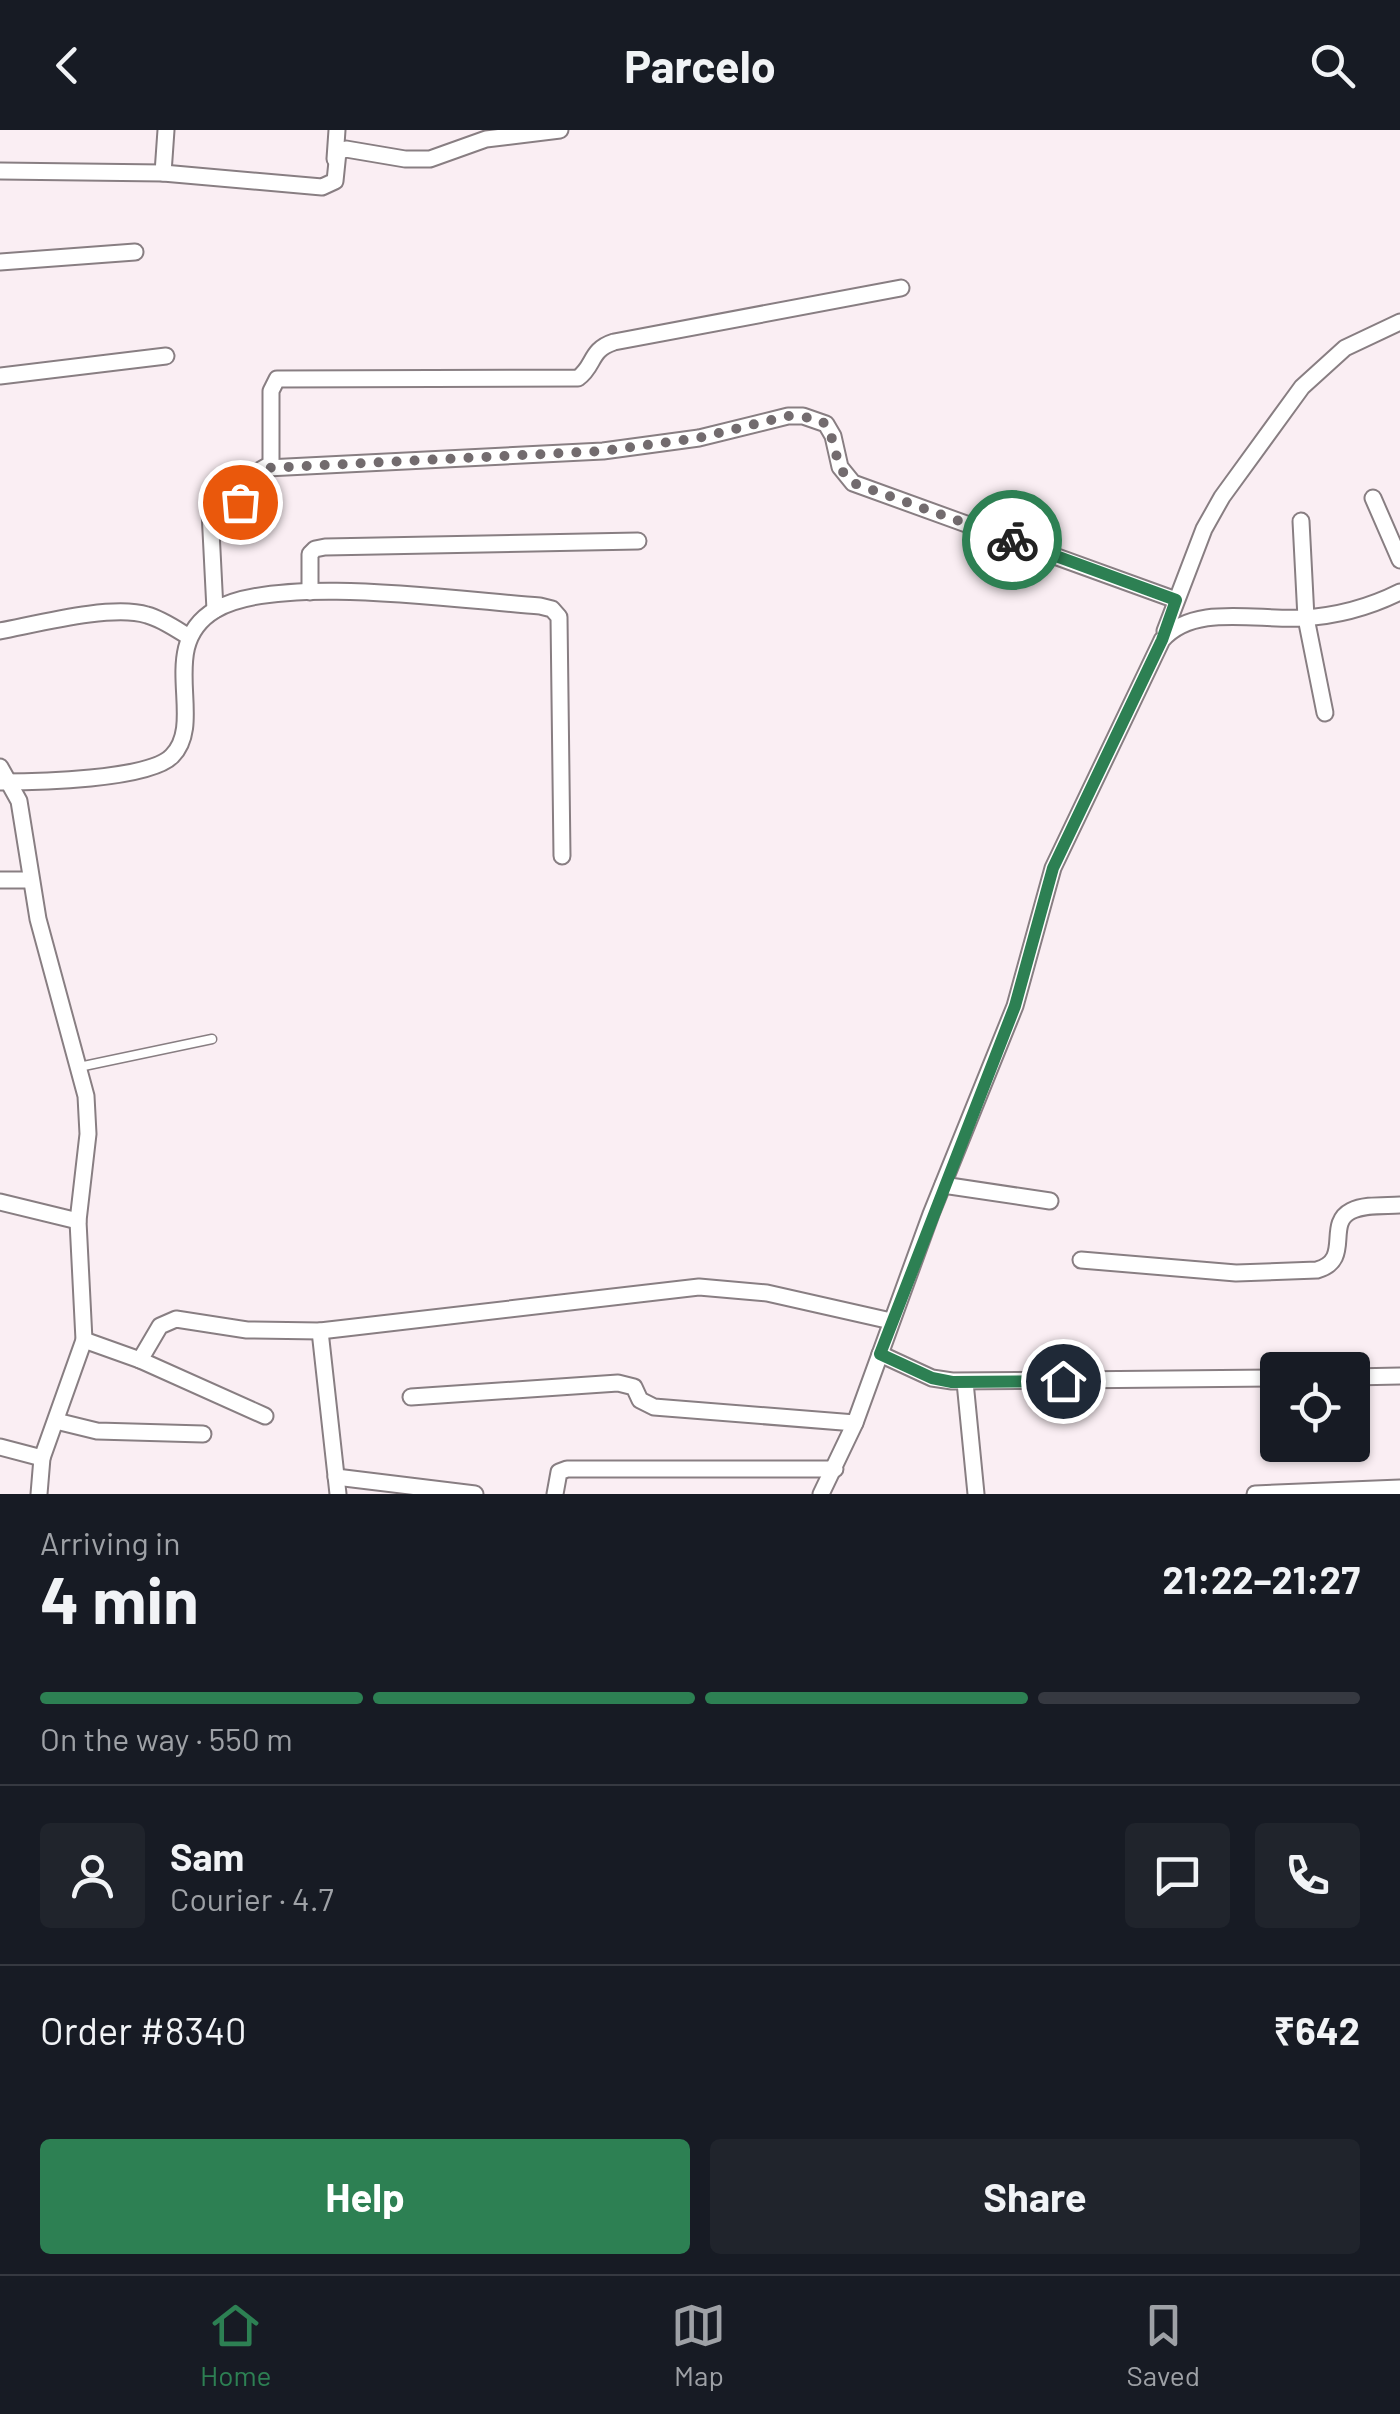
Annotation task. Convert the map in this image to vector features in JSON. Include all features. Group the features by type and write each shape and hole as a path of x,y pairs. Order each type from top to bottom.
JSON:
{"street":[{"path":"164,173 166,130"},
{"path":"0,171 164,173 322,187 335,181 336,130"},
{"path":"335,159 338,152 346,149 430,160 486,140 560,130"},
{"path":"0,262 135,252"},
{"path":"215,610 210,511 219,503 247,500 250,476 271,464 272,383 276,379 578,378 596,352 614,342 901,288"},
{"path":"821,1494 855,1423 943,1185 1015,1006 1053,868 1162,640 1204,530 1222,497 1302,388 1346,348 1400,322"},
{"path":"0,376 166,356"},
{"path":"267,468 603,451 698,438 788,416 803,416 826,424 840,467 853,483 1176,600"},
{"path":"1373,498 1400,560"},
{"path":"1300,521 1306,618 1324,713"},
{"path":"310,592 310,554 326,546 638,541"},
{"path":"5,782 128,774 171,758 180,744 183,727 189,637 200,620 243,597 310,592 380,594 552,609 559,617 562,856"},
{"path":"1162,640 1174,626 1197,618 1306,618 1359,608 1400,592"},
{"path":"0,631 129,612 152,616 189,637"},
{"path":"0,766 5,782 19,801 30,880 86,1096 88,1134 78,1221 84,1340 42,1458 39,1494"},
{"path":"0,880 30,880"},
{"path":"943,1185 1050,1201"},
{"path":"0,1202 78,1221"},
{"path":"1081,1260 1236,1273 1317,1270 1334,1260 1340,1224 1349,1212 1369,1206 1400,1205"},
{"path":"140,1360 160,1326 168,1320 258,1330 320,1330 699,1287 768,1293 892,1320"},
{"path":"320,1330 337,1486 476,1494"},
{"path":"84,1340 140,1360 264,1416"},
{"path":"880,1354 932,1378 965,1382 1260,1378"},
{"path":"1370,1377 1400,1376"},
{"path":"965,1382 976,1494"},
{"path":"412,1397 618,1383 634,1387 640,1400 654,1407 855,1423"},
{"path":"56,1421 97,1431 203,1434"},
{"path":"0,1448 42,1458"},
{"path":"555,1494 556,1478 566,1469 835,1469"},
{"path":"1255,1494 1400,1488"}],"lane":[{"path":"78,1066 212,1039"}],"way so far":[{"path":"240,502 247,500 250,476 267,468 603,451 698,438 788,416 803,416 826,424 840,467 853,483 1012,540"}],"route":[{"path":"1012,540 1176,600 1162,640 1053,868 1015,1006 931,1214 880,1354 932,1378 952,1382 1063,1381"}]}
